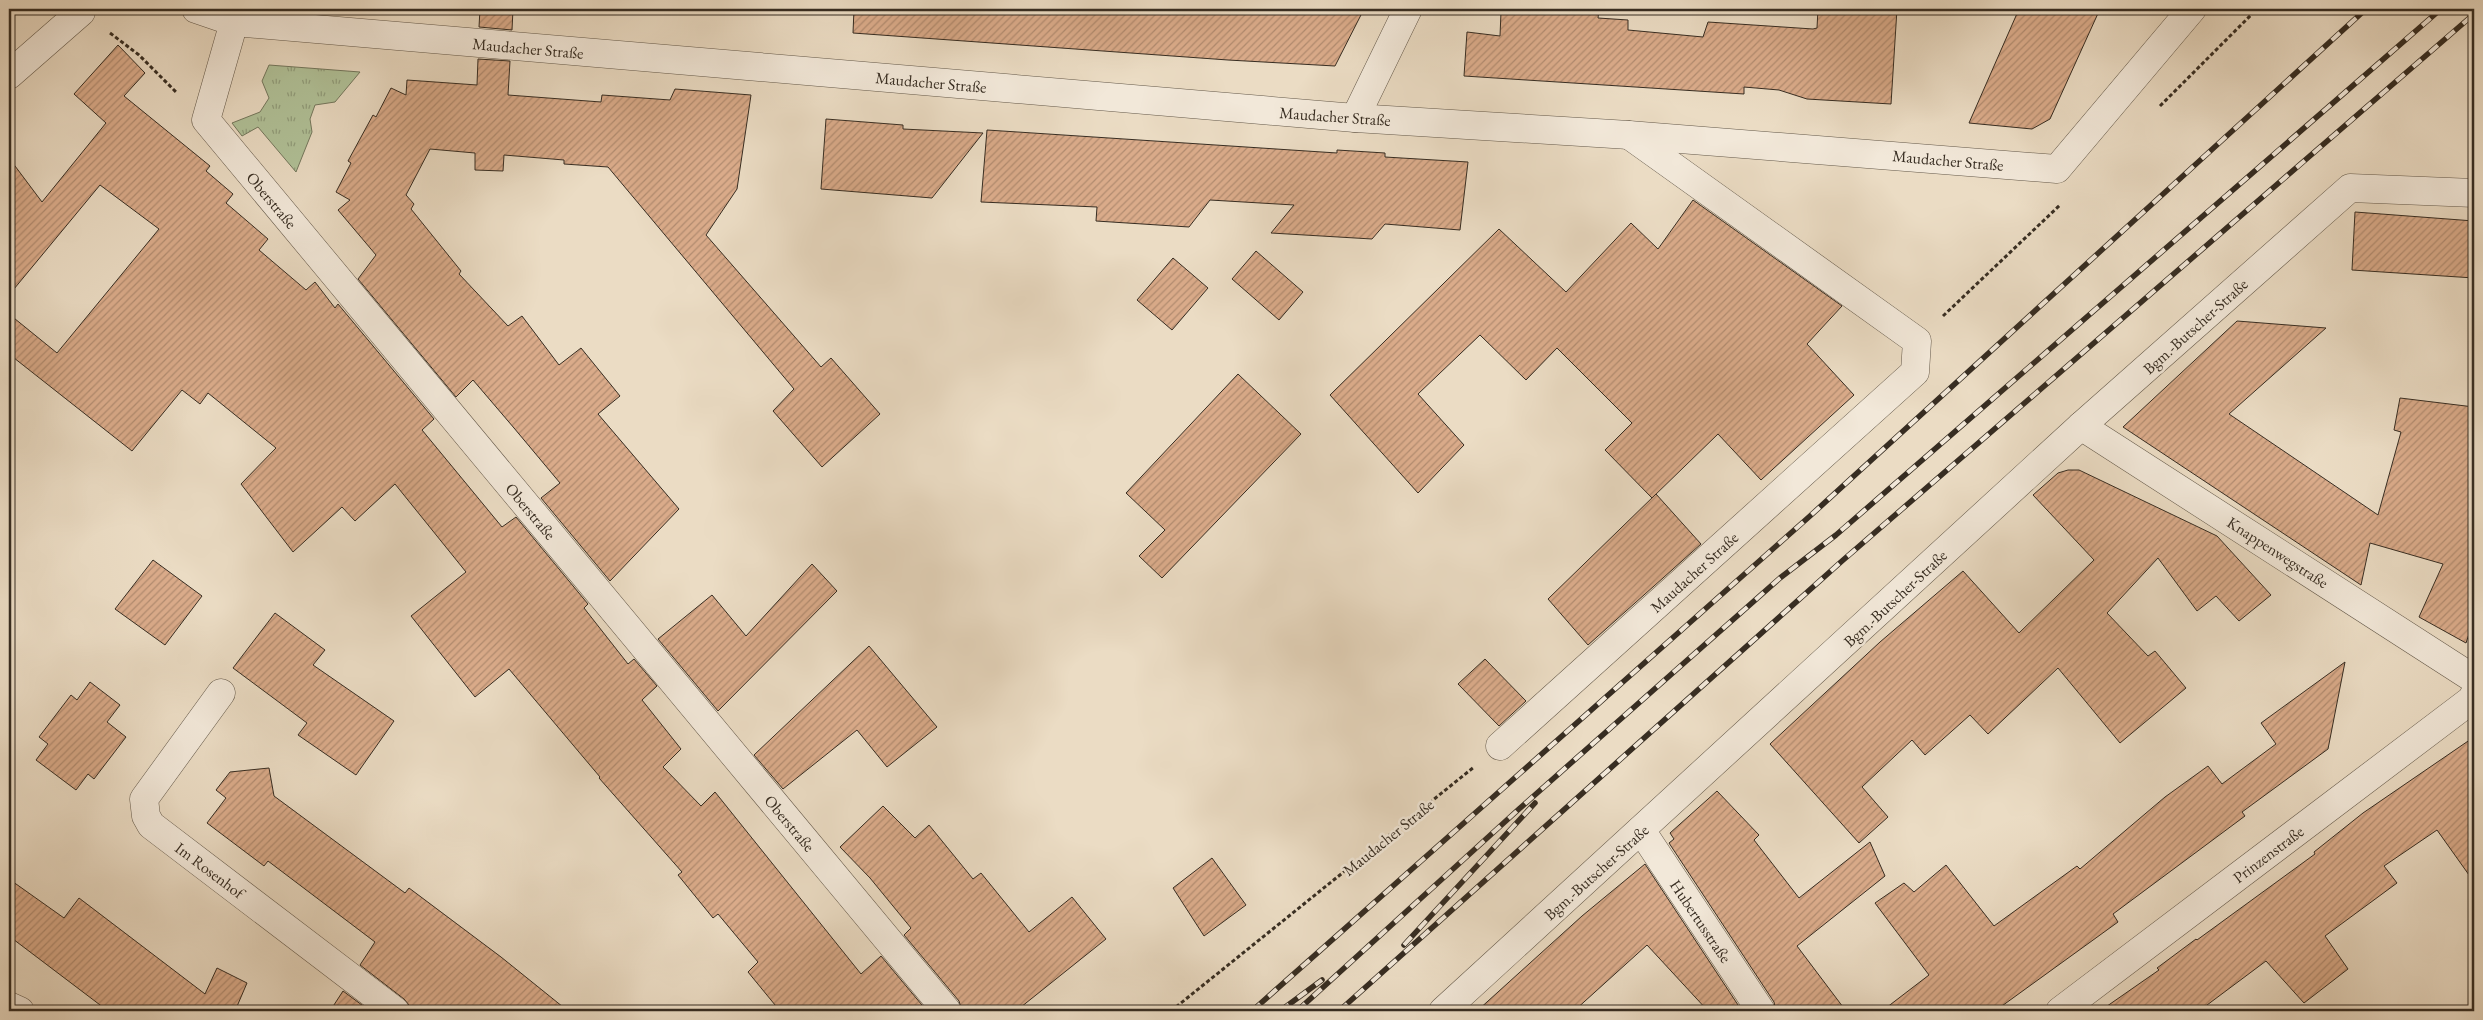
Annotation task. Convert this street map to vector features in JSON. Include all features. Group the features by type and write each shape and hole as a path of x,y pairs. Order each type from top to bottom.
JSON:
{"street":[{"path":"196,9 234,22 206,120"},
{"path":"1355,118 1408,9"},
{"name":"Maudacher Straße","path":"234,22 1355,118 1629,135 2057,169 2192,9"},
{"path":"9,74 81,12"},
{"name":"Oberstraße","path":"206,120 947,1011"},
{"name":"Maudacher Straße","path":"1500,746 1915,372 1918,341 1629,135"},
{"name":"Bgm.-Butscher-Straße","path":"1443,1011 2081,426 2350,188 2474,194"},
{"name":"Knappenwegstraße","path":"2081,426 2474,678"},
{"name":"Im Rosenhof","path":"221,693 144,799 146,816 151,825 395,1011"},
{"name":"Prinzenstraße","path":"2060,1011 2471,700 2474,695"},
{"name":"Hubertusstraße","path":"1641,830 1761,1011"},
{"path":"9,1006 20,1011"}],"path":[{"path":"81,12 139,55 206,120"},
{"path":"2469,63 2474,69"},
{"name":"Maudacher Straße","path":"1171,1011 1500,746"}],"green space":[{"path":"269,65 360,72 335,102 315,105 310,119 312,132 296,172 258,127 242,136 232,123 260,112 269,98 262,81"}],"building":[{"path":"480,9 513,9 512,30 479,27"},
{"path":"854,9 1364,9 1335,66 853,33"},
{"path":"1531,9 1599,9 1598,18 1628,20 1628,30 1703,37 1708,22 1813,29 1817,28 1818,9 1897,9 1891,104 1807,99 1779,90 1744,87 1744,94 1464,76 1467,32 1500,36 1501,12 1531,14"},
{"path":"2019,9 2100,9 2050,119 2032,129 1969,123"},
{"path":"118,45 145,73 124,96 210,166 206,171 233,194 226,203 268,239 259,250 306,290 315,282 335,308 338,304 434,419 422,430 502,527 516,517 588,604 584,608 628,664 634,659 657,686 642,700 681,749 663,767 701,806 715,792 861,974 881,956 927,1011 780,1011 748,972 758,962 718,914 713,918 678,875 682,872 599,778 509,669 475,697 411,616 466,572 395,484 355,521 342,507 293,552 241,484 276,448 208,393 200,404 182,390 132,451 9,354 9,314 57,353 159,229 100,185 9,295 9,158 42,202 106,123 74,94"},
{"path":"478,59 510,61 508,95 601,102 602,95 670,100 675,89 751,95 737,189 706,235 821,367 831,358 880,414 822,467 773,411 794,389 608,167 564,164 564,160 504,155 503,171 475,170 475,153 430,149 406,195 414,204 411,209 461,271 459,274 508,326 522,316 559,365 581,348 620,396 598,414 679,509 610,581 541,498 560,483 473,380 456,397 358,279 376,255 338,210 350,200 336,192 351,163 348,161 373,115 376,117 391,88 406,95 407,80 477,85"},
{"path":"826,119 903,125 903,129 983,133 932,198 821,189"},
{"path":"987,130 1337,153 1337,150 1385,153 1385,157 1468,162 1460,230 1385,224 1372,239 1271,233 1294,205 1210,200 1189,227 1096,221 1097,207 981,202"},
{"path":"1693,200 1842,306 1807,344 1854,395 1761,480 1718,434 1652,498 1605,450 1632,423 1557,348 1526,380 1480,335 1418,394 1464,445 1418,493 1330,395 1499,229 1566,292 1631,223 1658,249"},
{"path":"2355,212 2474,221 2474,278 2352,270"},
{"path":"1256,251 1303,292 1279,320 1232,279"},
{"path":"1173,258 1208,288 1172,330 1137,300"},
{"path":"2237,321 2326,328 2229,414 2378,515 2401,432 2394,430 2400,398 2474,407 2474,619 2466,643 2419,617 2443,564 2370,543 2361,585 2123,427"},
{"path":"1238,374 1301,434 1162,578 1139,556 1165,530 1126,493"},
{"path":"2068,470 2079,470 2217,536 2271,595 2239,621 2216,596 2197,611 2158,558 2107,613 2148,656 2155,651 2186,688 2120,743 2058,668 1988,734 1970,715 1925,755 1912,740 1862,787 1888,817 1859,843 1770,744 1880,642 1963,571 2019,633 2094,560 2033,495 2058,473"},
{"path":"1656,494 1701,544 1588,645 1548,599"},
{"path":"153,560 202,596 165,645 115,609"},
{"path":"812,564 837,591 718,711 658,639 712,595 746,636"},
{"path":"275,613 325,650 313,665 394,721 356,775 298,735 307,723 233,668"},
{"path":"869,646 937,727 887,767 857,730 783,789 754,755"},
{"path":"1485,659 1526,701 1499,726 1458,684"},
{"path":"2345,662 2328,749 2242,812 2245,816 2113,914 2118,922 1995,1011 1882,1011 1929,975 1875,903 1904,883 1914,892 1946,865 1994,926 2077,866 2080,869 2165,797 2208,766 2222,784 2276,744 2261,723"},
{"path":"90,682 120,705 107,722 126,737 94,779 88,774 76,790 36,760 48,744 39,737 71,695 77,700"},
{"path":"2474,737 2474,882 2437,830 2384,866 2397,883 2325,936 2348,969 2304,1003 2266,961 2199,1011 2100,1011 2159,970 2157,968 2315,854 2314,852 2363,813"},
{"path":"269,768 274,796 405,893 409,888 501,957 568,1011 410,1011 409,1005 404,999 360,965 375,942 268,861 264,866 207,823 226,798 216,790 230,772"},
{"path":"1717,791 1759,835 1754,840 1799,898 1870,842 1885,876 1797,946 1846,1011 1776,1011 1774,1002 1669,843 1674,839 1670,833"},
{"path":"883,806 915,838 929,825 973,879 981,873 1029,932 1072,897 1106,939 1016,1011 962,1011 959,1001 904,935 911,928 870,878 840,847"},
{"path":"1212,858 1246,905 1204,936 1173,888"},
{"path":"1645,864 1742,1011 1708,1011 1647,945 1574,1011 1477,1011 1582,916"},
{"path":"9,879 64,918 79,898 205,994 217,968 247,983 235,1011 108,1011 9,936"},
{"path":"343,991 370,1011 330,1011"}],"railway":[{"path":"1252,1011 1810,516 2366,9"},
{"path":"1297,1011 1519,809 1780,578 1836,535 2441,9"},
{"path":"1339,1011 1842,561 2474,14"},
{"path":"1404,945 1535,803"},
{"path":"1280,1011 1322,980"}]}
